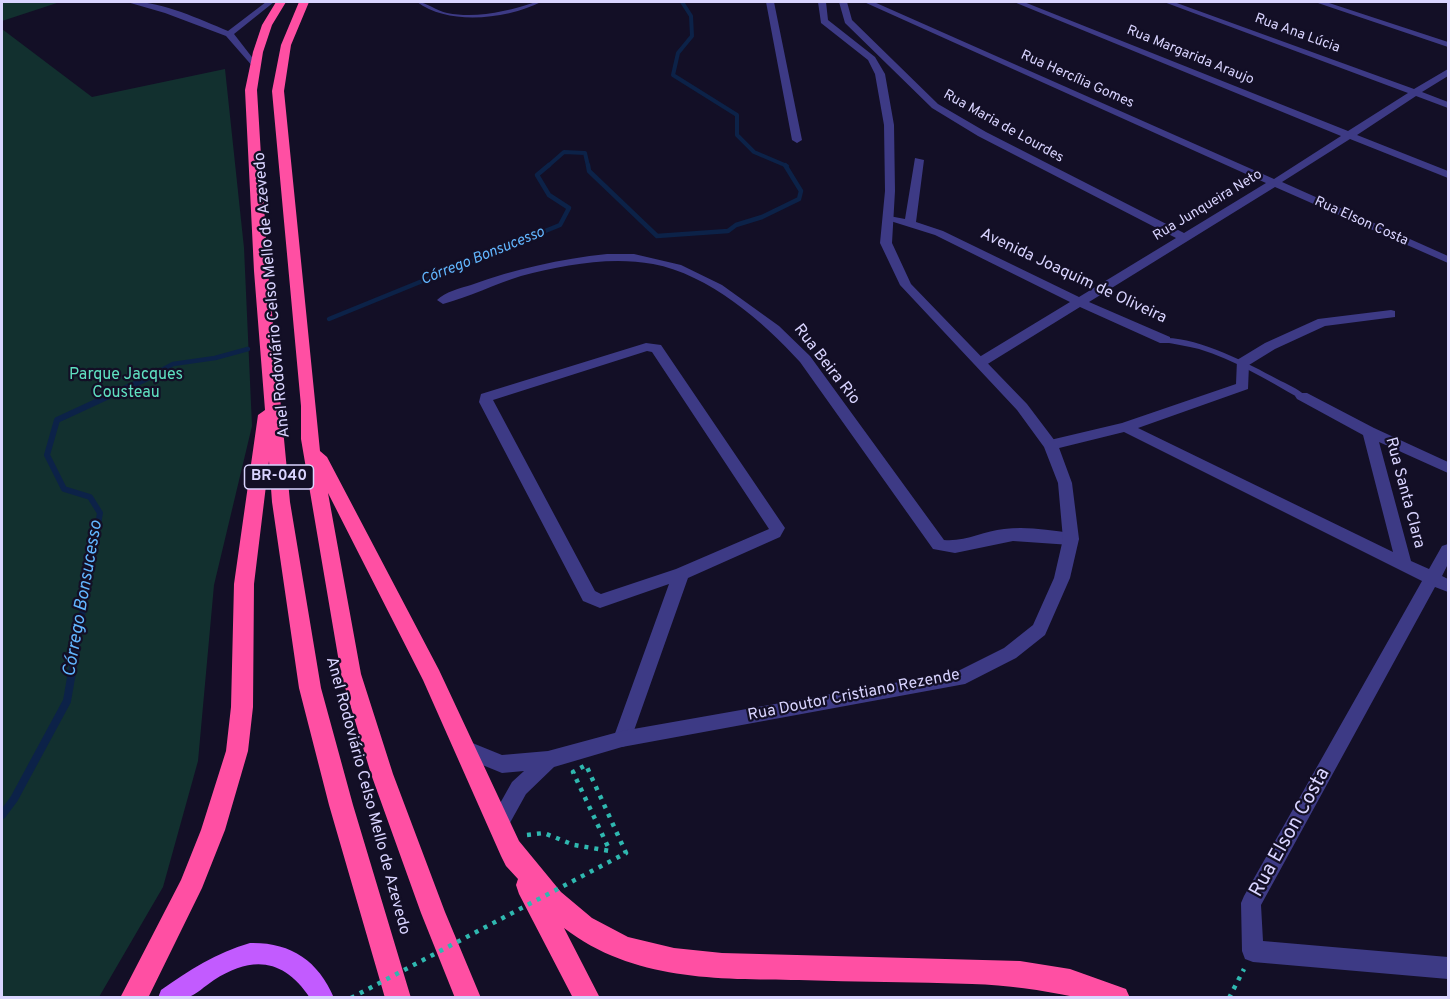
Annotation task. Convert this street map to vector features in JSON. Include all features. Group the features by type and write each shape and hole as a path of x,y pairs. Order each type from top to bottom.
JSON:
{"highway":[{"name":"Anel Rodoviário Celso Mello de Azevedo","path":"298,3 267,25 250,90 261,271 281,502 310,688 341,805 399,998"},
{"name":"Anel Rodoviário Celso Mello de Azevedo","path":"298,3 282,52 278,91 309,406 309,439 351,674 382,774 433,913 468,998"},
{"path":"133,998 157,956 190,888 213,831 237,751 242,706 244,584 260,476 271,366"},
{"path":"309,439 432,676 504,837 587,998"},
{"path":"504,837 554,904 584,928 618,945 671,962 732,966 996,971 1081,984 1117,998"}],"main road":[{"path":"169,998 199,975 227,959 254,952 281,957 297,964 311,975 323,998"}],"street":[{"path":"131,2 168,11 229,34 255,66"},
{"path":"229,34 270,2"},
{"path":"770,2 797,140"},
{"name":"Rua Doutor Cristiano Rezende","path":"465,749 502,764 548,760 622,739 959,679 1010,653 1039,630 1062,578 1071,539 1065,483 1050,445 1022,407 906,285 886,243 890,191 889,125 880,74 872,59 824,21 822,2"},
{"name":"Rua Maria de Lourdes","path":"843,2 848,21 935,106 982,134 1184,238"},
{"name":"Rua Hercília Gomes","path":"868,2 1274,183"},
{"name":"Rua Margarida Araujo","path":"1018,2 1449,175"},
{"name":"Rua Ana Lúcia","path":"1168,2 1449,105"},
{"path":"1319,2 1449,45"},
{"name":"Rua Junqueira Neto","path":"981,362 1274,183 1449,72"},
{"path":"910,223 919,160"},
{"name":"Rua Elson Costa","path":"1274,183 1449,260"},
{"name":"Avenida Joaquim de Oliveira","path":"888,217 910,223 960,243 1079,302 1166,340"},
{"name":"Rua Beira Rio","path":"443,300 509,275 575,261 634,258 673,266 751,310 785,336 805,359 939,545 956,547 1001,536 1025,534 1071,539"},
{"path":"1050,445 1125,427 1243,386 1242,363 1270,346 1322,322 1391,314"},
{"path":"622,739 681,574 775,532 777,528 656,348 637,348 486,398 486,402 589,596 600,601 681,574"},
{"name":"Avenida Joaquim de Oliveira","path":"1302,396 1368,432 1449,468"},
{"path":"1125,427 1440,582"},
{"name":"Rua Santa Clara","path":"1368,432 1404,564"},
{"name":"Rua Elson Costa","path":"1252,951 1251,903 1440,582 1449,550"},
{"name":"Rua Doutor Cristiano Rezende","path":"504,837 519,788 548,760"},
{"path":"1252,951 1449,968"}],"lane":[{"path":"418,2 450,13 489,16 539,2"},
{"name":"Avenida Joaquim de Oliveira","path":"1166,340 1183,342 1242,363 1302,396"}],"path":[{"path":"351,998 626,853 586,765 573,772 610,851 574,845 544,832 504,837"},
{"path":"1229,998 1252,951"}],"green space":[{"path":"2,2 60,2 2,21"},
{"name":"Parque Jacques Cousteau","path":"2,29 92,97 225,69 244,248 252,426 214,585 198,761 163,887 99,997 2,997"}],"waterway":[{"name":"Córrego Bonsucesso","path":"682,2 691,16 692,36 678,53 673,75 737,115 737,135 754,152 785,165"},
{"name":"Córrego Bonsucesso","path":"548,166 564,152 585,153 588,166"},
{"name":"Córrego Bonsucesso","path":"329,319 560,225 569,208 549,195 537,175 549,165"},
{"name":"Córrego Bonsucesso","path":"588,165 589,171 657,236 728,231 736,225 762,217 799,199 801,191 785,165"},
{"name":"Córrego Bonsucesso","path":"147,378 173,364 215,358 248,349"},
{"name":"Córrego Bonsucesso","path":"76,650 100,513 90,497 64,489 47,455 57,420 150,377"},
{"name":"Córrego Bonsucesso","path":"2,815 14,799 67,701 76,649"}]}
